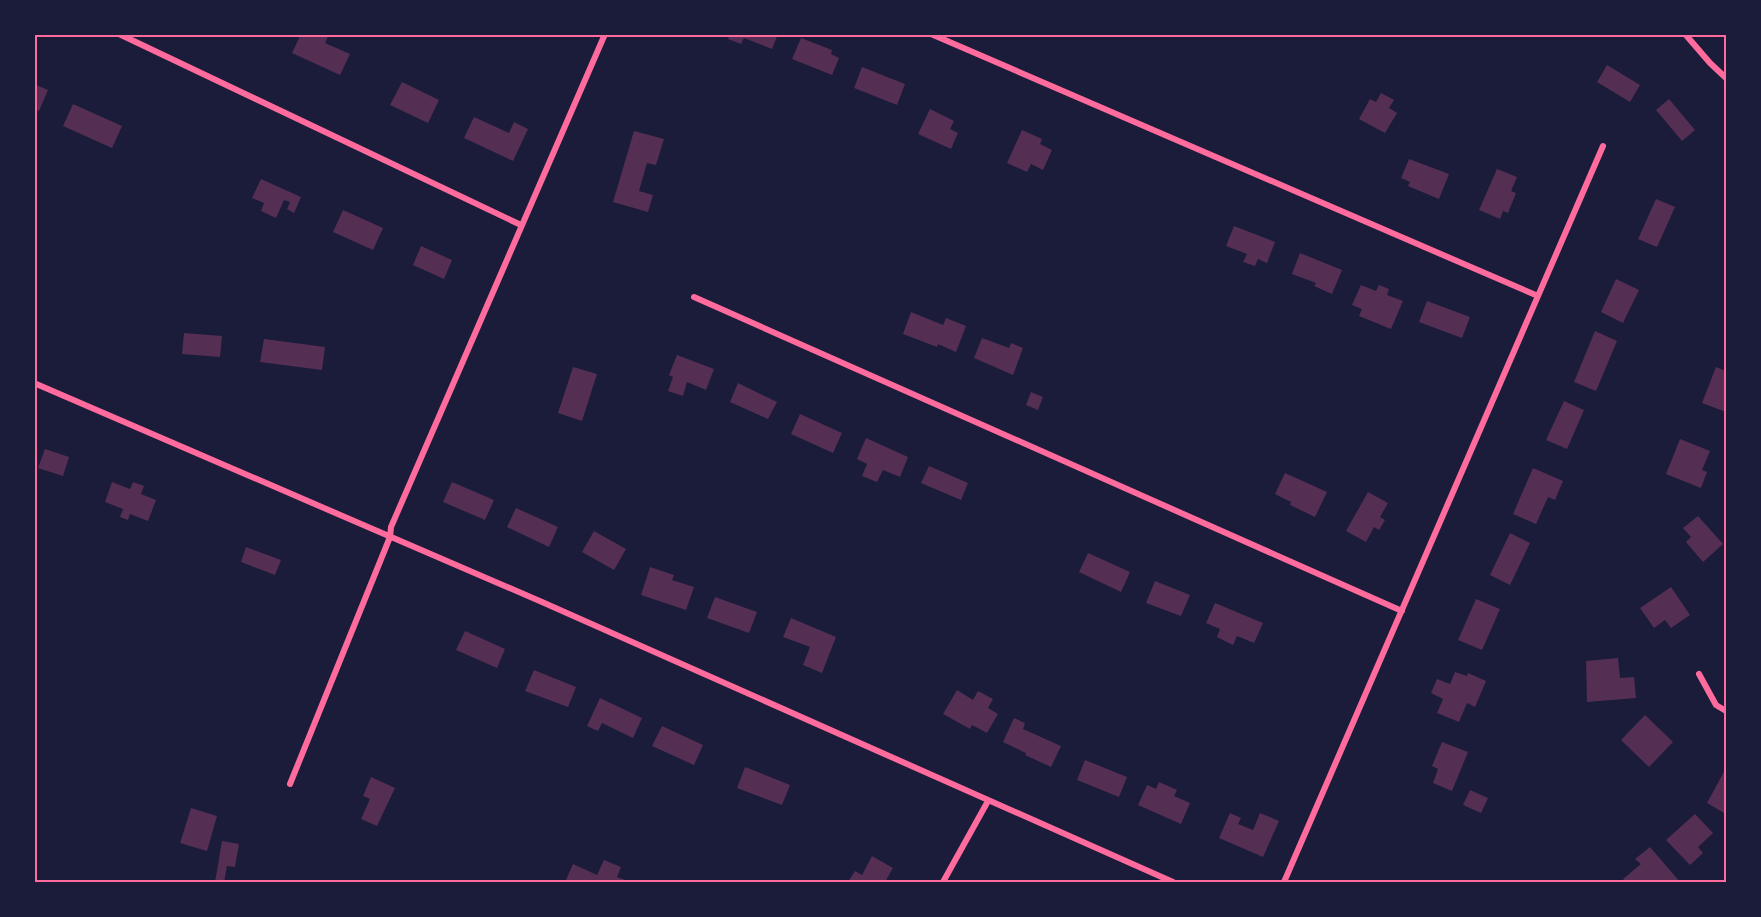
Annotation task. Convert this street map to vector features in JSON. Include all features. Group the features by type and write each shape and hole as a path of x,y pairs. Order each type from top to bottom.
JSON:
{"street":[{"path":"119,34 521,225"},
{"path":"290,784 390,537 391,527 605,34"},
{"path":"931,34 1538,296"},
{"path":"1685,34 1726,78"},
{"path":"1284,882 1603,146"},
{"path":"694,297 1402,611"},
{"path":"34,383 542,602 1173,882"},
{"path":"1700,674 1716,705 1726,711"},
{"path":"943,882 988,801"}],"building":[{"path":"301,34 329,34 325,43 350,54 340,75 292,53"},
{"path":"730,34 778,34 772,49 744,38 741,44 728,39"},
{"path":"801,38 832,50 831,54 839,58 832,75 792,59"},
{"path":"1607,65 1640,85 1630,102 1597,82"},
{"path":"862,67 905,84 897,105 854,88"},
{"path":"402,82 439,100 428,123 390,105"},
{"path":"34,84 48,90 39,111 34,109"},
{"path":"1381,93 1394,100 1389,108 1397,113 1385,133 1359,119 1370,99 1376,102"},
{"path":"1669,99 1695,130 1682,141 1656,110"},
{"path":"73,104 122,126 112,148 63,126"},
{"path":"930,109 954,121 950,129 958,133 951,149 918,134"},
{"path":"474,117 509,133 514,122 528,129 513,161 464,138"},
{"path":"1022,130 1042,139 1040,144 1052,150 1043,170 1031,164 1027,172 1007,163"},
{"path":"634,131 664,139 656,165 647,163 639,191 653,195 648,212 613,202"},
{"path":"1409,159 1449,174 1439,199 1408,186 1410,182 1401,178"},
{"path":"1497,169 1517,177 1511,191 1516,193 1508,213 1503,211 1500,219 1479,210"},
{"path":"261,179 301,197 294,213 287,209 290,202 284,200 276,218 261,211 264,203 252,198"},
{"path":"1656,199 1675,207 1657,247 1638,239"},
{"path":"343,210 383,228 373,250 333,232"},
{"path":"1234,226 1275,242 1267,263 1258,259 1255,266 1243,262 1247,254 1226,246"},
{"path":"421,246 452,260 444,279 413,265"},
{"path":"1300,253 1342,270 1332,294 1314,286 1316,283 1292,274"},
{"path":"1616,279 1639,290 1623,323 1601,312"},
{"path":"1361,285 1376,291 1379,285 1389,289 1387,295 1403,301 1391,329 1359,316 1362,309 1352,305"},
{"path":"1427,301 1470,317 1462,338 1419,322"},
{"path":"911,312 943,325 946,318 966,326 956,352 903,334"},
{"path":"1595,331 1617,341 1596,391 1574,382"},
{"path":"184,333 222,336 220,357 182,354"},
{"path":"982,338 1009,348 1011,343 1023,348 1013,375 974,358"},
{"path":"264,339 325,347 322,370 260,362"},
{"path":"677,355 714,369 706,390 687,382 683,396 668,391 673,377 669,375"},
{"path":"573,367 597,374 582,421 558,413"},
{"path":"1716,367 1726,371 1726,412 1702,403"},
{"path":"738,383 777,402 768,419 730,402"},
{"path":"1031,392 1043,397 1038,410 1026,405"},
{"path":"1564,401 1584,410 1567,449 1546,440"},
{"path":"800,414 842,433 833,453 791,434"},
{"path":"866,438 908,457 900,477 883,470 877,482 862,476 867,464 857,459"},
{"path":"1680,439 1710,451 1702,470 1707,472 1701,488 1666,474"},
{"path":"45,449 69,457 63,476 38,468"},
{"path":"929,466 968,483 961,500 921,483"},
{"path":"1533,468 1563,481 1555,500 1548,497 1536,524 1513,514"},
{"path":"1285,473 1327,492 1315,517 1290,505 1291,502 1275,494"},
{"path":"112,482 130,489 133,482 144,486 141,494 156,500 148,521 130,514 128,520 120,517 123,509 105,502"},
{"path":"452,482 494,500 485,520 443,502"},
{"path":"1368,492 1388,503 1380,517 1385,520 1379,530 1374,527 1366,542 1346,531"},
{"path":"516,508 558,527 549,547 507,527"},
{"path":"1698,516 1723,544 1703,562 1686,542 1691,537 1683,528"},
{"path":"594,531 626,549 614,570 582,552"},
{"path":"1510,533 1530,543 1510,585 1490,575"},
{"path":"246,547 281,560 275,575 241,562"},
{"path":"1088,553 1130,572 1121,592 1079,572"},
{"path":"650,567 674,575 672,580 694,587 686,610 641,595"},
{"path":"1155,581 1190,595 1181,616 1146,603"},
{"path":"1671,587 1690,615 1671,628 1665,620 1654,628 1640,608"},
{"path":"715,597 757,612 749,633 707,618"},
{"path":"1476,599 1500,609 1482,650 1458,640"},
{"path":"1215,603 1263,623 1254,643 1237,636 1233,645 1217,637 1220,629 1206,623"},
{"path":"791,618 836,637 822,673 803,665 810,647 783,637"},
{"path":"465,631 505,649 497,668 456,650"},
{"path":"1618,658 1620,678 1634,677 1636,698 1587,702 1586,661"},
{"path":"534,670 576,687 568,707 525,691"},
{"path":"1455,672 1467,676 1468,673 1486,681 1475,707 1467,703 1459,722 1437,713 1443,699 1431,693 1437,679 1450,684"},
{"path":"957,690 973,700 978,691 993,699 988,708 998,714 987,733 972,725 970,729 943,714"},
{"path":"600,698 642,718 633,738 602,723 598,731 587,726"},
{"path":"1645,715 1673,742 1649,767 1621,740"},
{"path":"1014,718 1025,723 1023,729 1061,746 1051,767 1003,742"},
{"path":"662,726 703,745 694,765 652,746"},
{"path":"1442,742 1468,752 1452,791 1433,783 1438,769 1432,766"},
{"path":"1085,760 1127,777 1119,797 1077,780"},
{"path":"745,767 790,785 782,805 737,788"},
{"path":"1726,768 1726,814 1707,803"},
{"path":"371,777 395,788 377,826 361,819 370,799 363,796"},
{"path":"1159,782 1177,790 1174,796 1190,803 1181,824 1138,805 1147,785 1156,789"},
{"path":"1470,790 1488,798 1481,813 1463,805"},
{"path":"191,808 217,816 207,851 180,843"},
{"path":"1230,813 1241,818 1238,824 1253,830 1260,813 1279,821 1263,857 1219,838"},
{"path":"1695,814 1713,833 1698,847 1703,853 1690,865 1666,840"},
{"path":"222,841 239,844 235,867 227,866 224,882 215,882"},
{"path":"1650,847 1680,882 1626,882 1623,879 1641,864 1635,859"},
{"path":"872,856 893,868 885,882 848,882 855,871 862,875"},
{"path":"604,860 621,867 617,877 631,882 565,882 573,864 597,875"}]}
